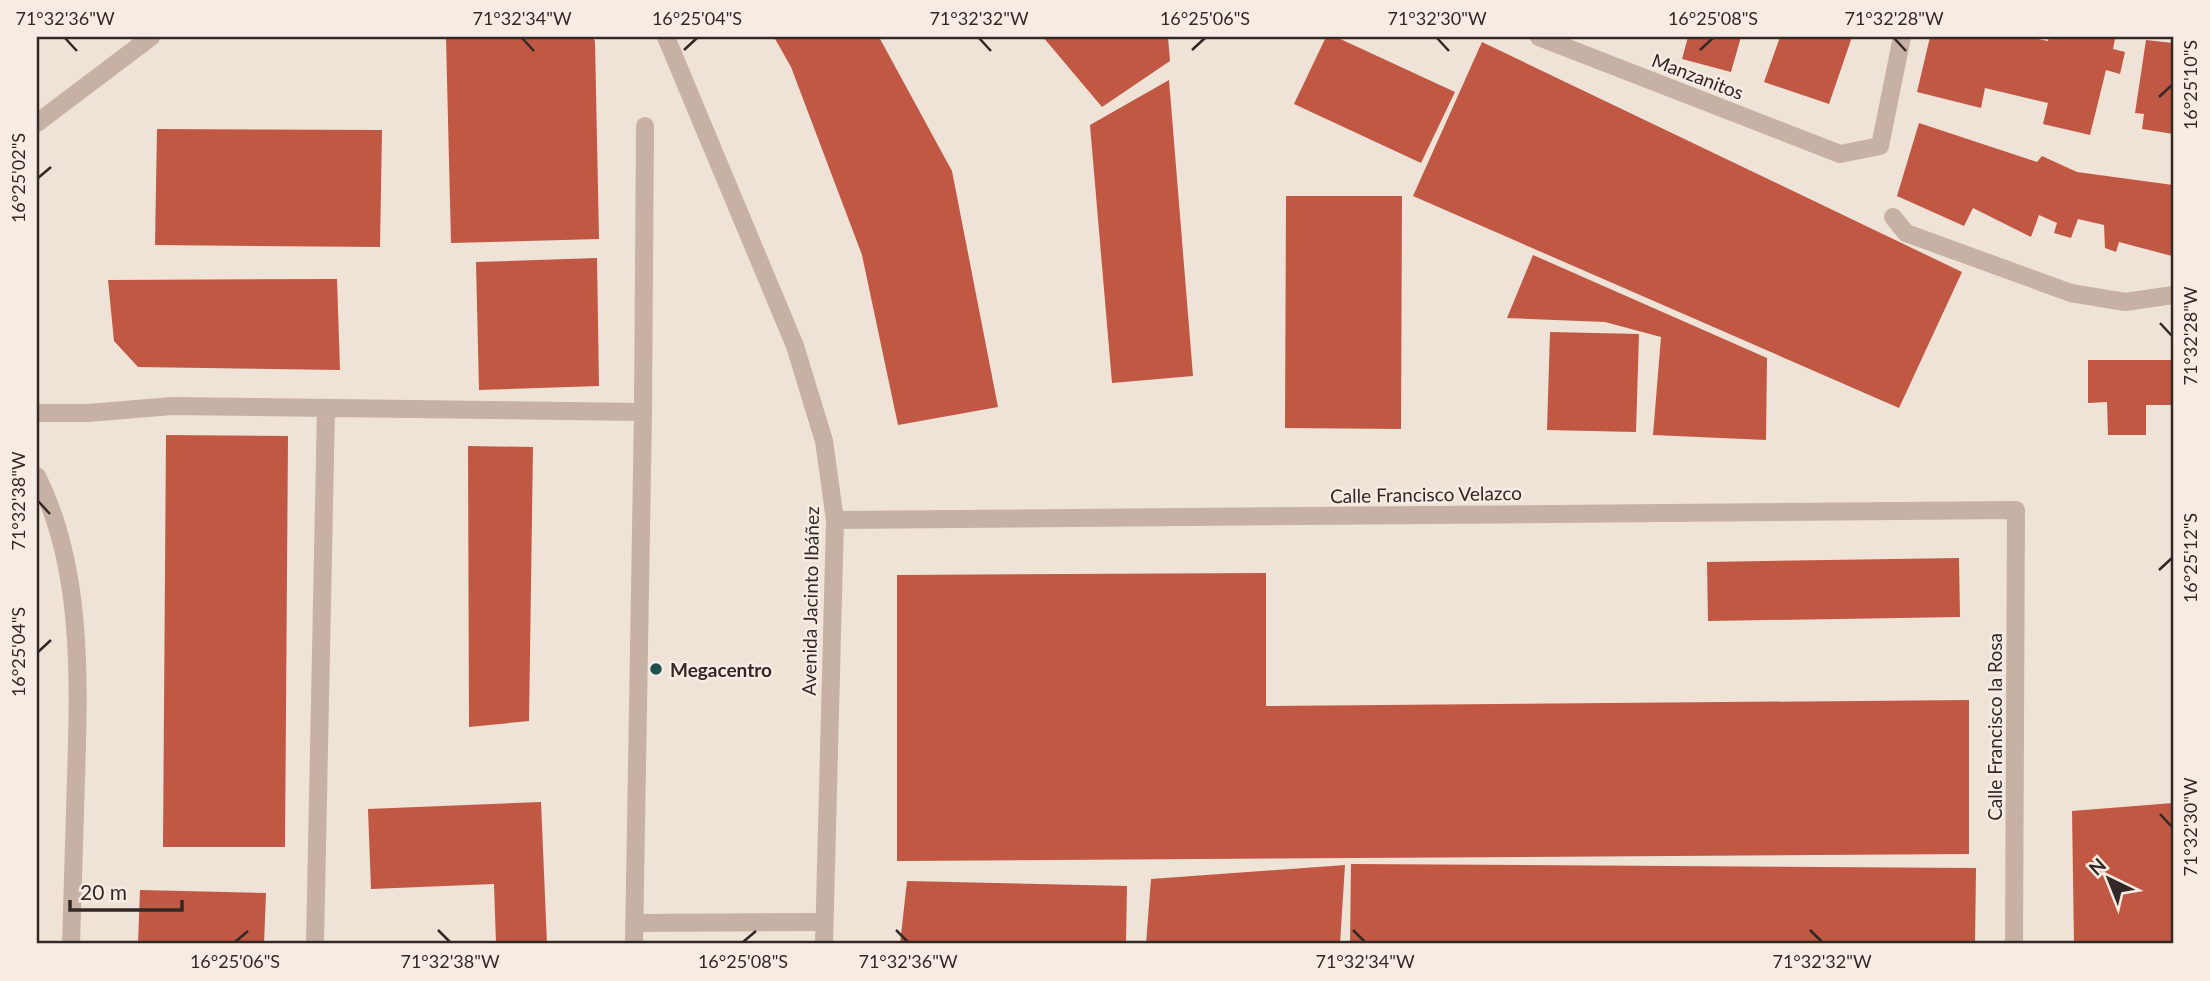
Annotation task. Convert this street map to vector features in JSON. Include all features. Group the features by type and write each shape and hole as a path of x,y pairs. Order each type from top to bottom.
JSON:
{"street":[{"path":"37,123 152,37"},
{"name":"Avenida Jacinto Ibáñez","path":"666,37 795,346 824,441 835,520 824,944"},
{"name":"Manzanitos","path":"1539,37 1840,154 1880,146 1902,37"},
{"path":"634,944 645,126"},
{"path":"1893,217 1906,233 2071,293 2125,302 2173,295"},
{"path":"37,413 88,413 172,406 643,412"},
{"path":"315,944 326,408"},
{"path":"37,475 65,553 74,621 78,704 71,944"},
{"name":"Calle Francisco Velazco","path":"835,520 2016,510"},
{"name":"Calle Francisco la Rosa","path":"2014,944 2016,510"},
{"path":"634,923 823,922"}],"building":[{"path":"446,37 592,37 595,41 599,239 451,243"},
{"path":"774,37 879,37 952,171 998,407 898,425 862,255 791,67"},
{"path":"1043,37 1168,37 1170,61 1102,107"},
{"path":"1326,37 1336,37 1455,92 1421,163 1294,104"},
{"path":"1688,37 1741,37 1731,72 1682,59"},
{"path":"1780,37 1852,37 1829,104 1764,82"},
{"path":"1930,37 2029,37 2048,41 2049,37 2104,37 2115,39 2113,49 2125,52 2120,74 2106,70 2090,135 2043,124 2048,103 1985,88 1981,108 1917,92"},
{"path":"2146,40 2173,43 2173,134 2142,129 2144,114 2135,113"},
{"path":"1482,42 1962,272 1899,408 1413,196"},
{"path":"1169,80 1193,376 1112,383 1090,125"},
{"path":"1919,123 2037,162 2042,156 2077,172 2173,185 2172,256 2119,242 2116,252 2105,248 2104,225 2078,219 2071,238 2054,233 2057,223 2039,215 2031,237 1973,208 1964,226 1897,196"},
{"path":"157,129 382,130 380,247 155,245"},
{"path":"1286,196 1402,196 1401,429 1285,428"},
{"path":"1533,255 1767,358 1766,440 1653,435 1661,337 1605,322 1507,318"},
{"path":"597,258 599,386 479,390 476,262"},
{"path":"337,279 340,370 138,367 114,341 108,280"},
{"path":"1550,332 1639,334 1636,432 1547,430"},
{"path":"2088,360 2173,360 2173,405 2146,405 2146,435 2108,435 2107,402 2088,403"},
{"path":"166,435 288,436 285,847 163,847"},
{"path":"468,446 533,447 529,721 469,727"},
{"path":"1959,558 1960,617 1708,621 1707,562"},
{"path":"1266,573 1266,706 1969,700 1969,854 897,861 897,575"},
{"path":"541,802 547,944 496,944 494,884 371,889 368,809"},
{"path":"2173,803 2173,944 2074,944 2072,811"},
{"path":"1351,864 1976,868 1975,944 1350,944"},
{"path":"1345,865 1340,944 1146,944 1151,879"},
{"path":"907,881 1127,886 1126,944 900,944"},
{"path":"140,890 266,893 264,944 138,944"}],"place":[{"name":"Megacentro","path":"656,669"}]}
